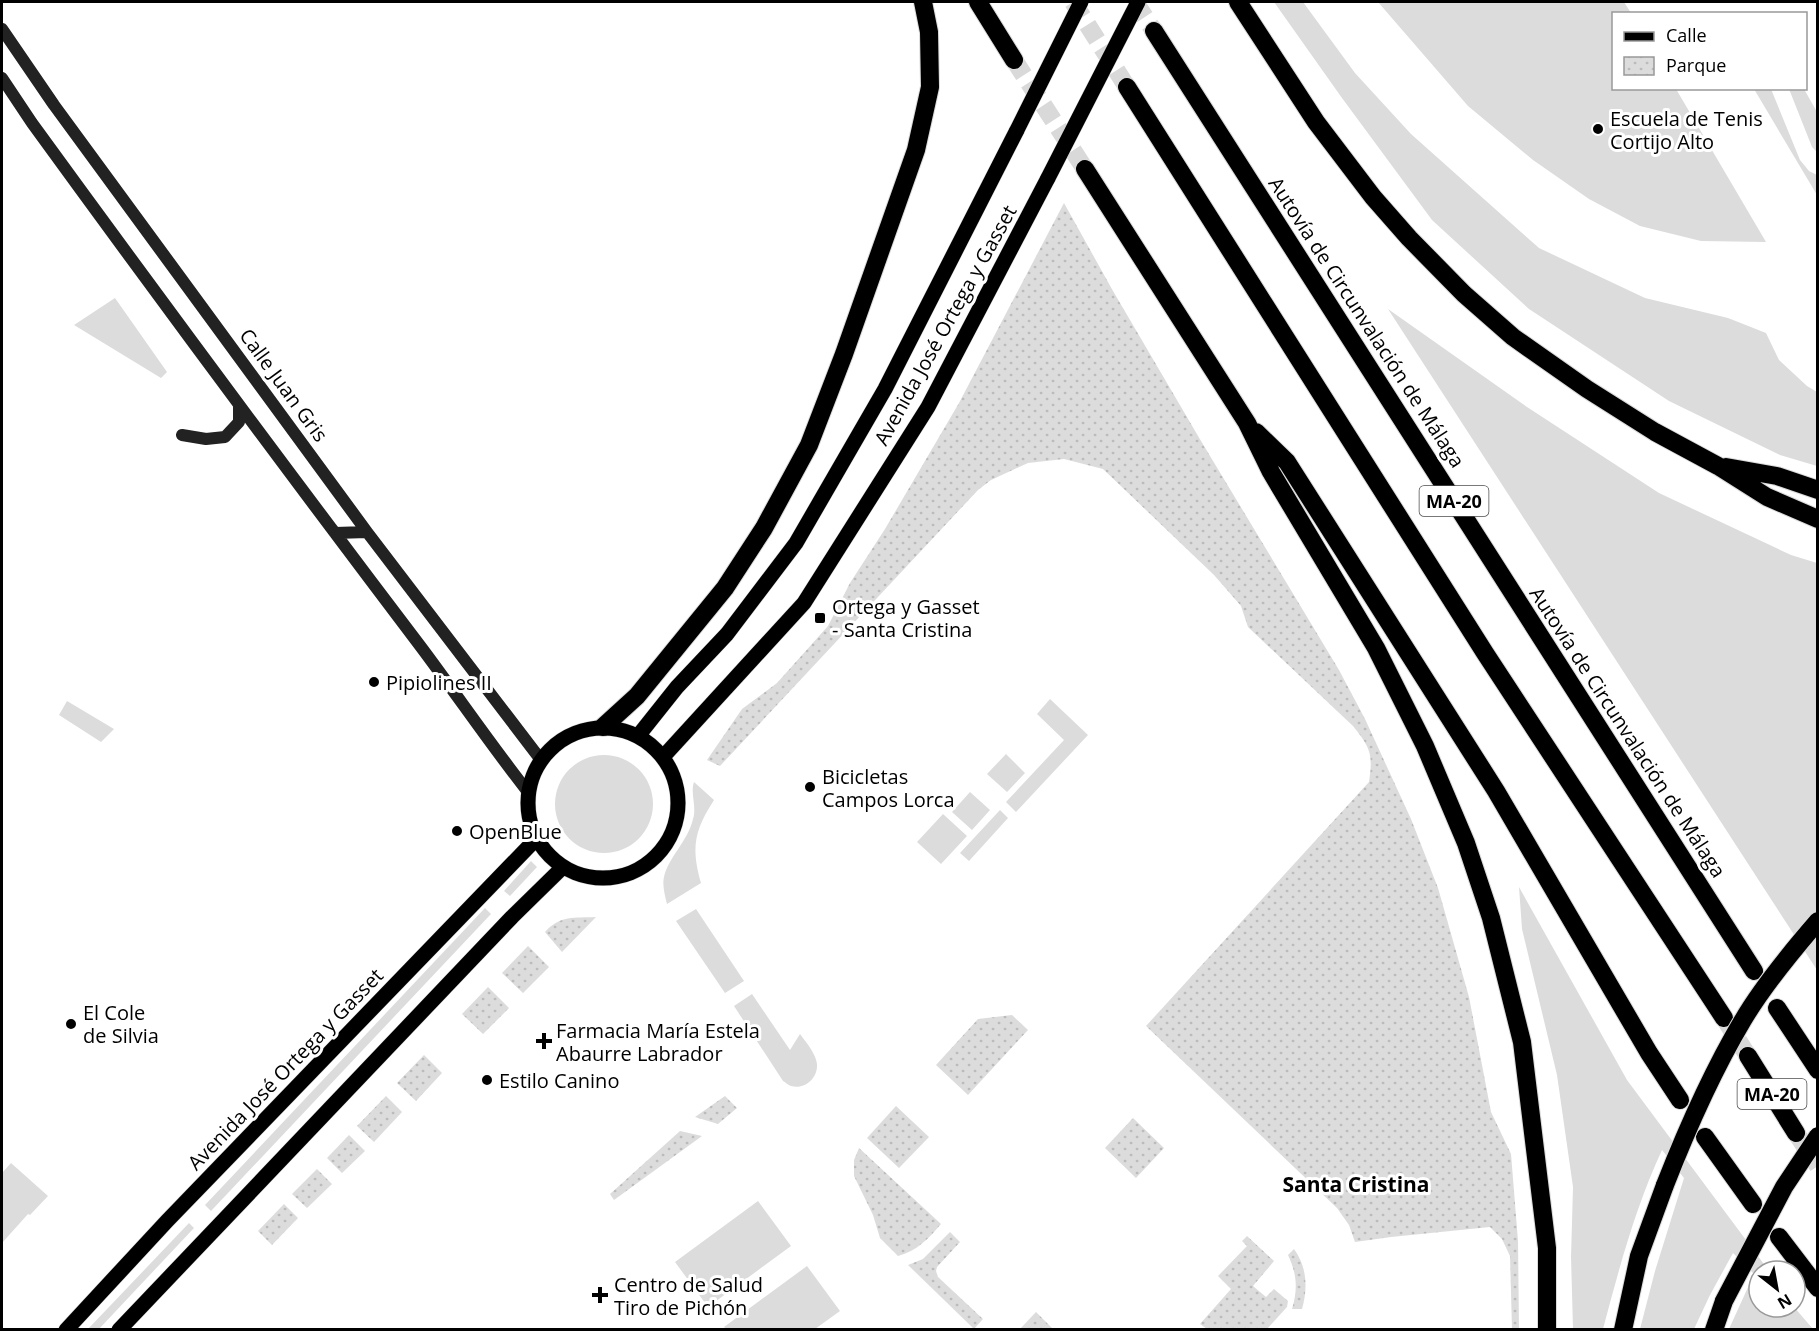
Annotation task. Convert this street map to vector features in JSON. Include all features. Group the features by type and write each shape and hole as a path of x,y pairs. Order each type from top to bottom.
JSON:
{"highway":[{"path":"603,727 637,696 725,588 764,528 809,445 844,354 916,150 930,87 929,32 923,2"},
{"path":"978,2 1014,60"},
{"path":"1238,2 1316,123 1373,197 1464,294 1513,337 1587,389 1655,432 1718,466 1767,497 1818,519"},
{"name":"Autovía de Circunvalación de Málaga","path":"1154,31 1754,971"},
{"name":"MA-20","path":"1127,87 1478,643 1724,1018"},
{"path":"1084,169 1246,423 1271,472 1376,648 1425,746 1470,854 1491,918 1522,1042 1547,1248 1547,1329"},
{"path":"1246,423 1287,462 1496,791 1649,1053 1680,1100"},
{"path":"1718,466 1778,476 1818,490"},
{"path":"1623,1329 1639,1256 1686,1131 1744,1019 1798,943 1818,921"},
{"name":"MA-20","path":"1777,1008 1818,1070"},
{"name":"MA-20","path":"1748,1056 1796,1133"},
{"path":"1714,1329 1724,1301 1784,1187 1818,1136"},
{"path":"1705,1137 1753,1204"},
{"path":"1779,1237 1818,1288"}],"main road":[{"name":"Avenida José Ortega y Gasset","path":"638,736 677,687 727,634 796,543 885,389 1081,2"},
{"name":"Avenida José Ortega y Gasset","path":"663,758 804,603 928,407 1138,2"},
{"name":"Calle Juan Gris","path":"2,28 54,105 367,532 541,760"},
{"path":"2,78 39,133 239,406 446,681 486,739 528,792"},
{"path":"182,435 206,439 225,437 239,422 239,406"},
{"path":"335,533 367,532"},
{"path":"592,728 621,729 638,736 651,745 663,758 674,776 678,796 677,818 670,837 657,855 639,868 619,876 596,878 563,867 536,839 530,824 528,792 541,760 563,738 592,728"},
{"name":"Avenida José Ortega y Gasset","path":"66,1329 536,839"},
{"path":"119,1329 512,917 563,867"}],"green space":[{"path":"1274,2 1303,2 1355,73 1411,134 1539,248 1645,298 1728,318 1766,333 1779,360 1807,386 1817,392 1817,466 1780,455 1669,401 1529,309 1432,220"},
{"name":"Escuela de Tenis Cortijo Alto","path":"1378,2 1624,2 1630,12 1612,12 1612,90 1677,90 1766,242 1701,241 1640,226 1589,199 1533,160 1468,106"},
{"path":"1755,90 1771,90 1800,160 1809,171 1817,175 1817,195"},
{"path":"1789,90 1805,90 1817,112 1817,152 1812,147"},
{"path":"1064,203 1201,441 1339,670 1365,719 1411,819 1438,888 1469,997 1491,1112 1511,1154 1518,1241 1519,1329 1512,1329 1510,1256 1502,1239 1490,1227 1355,1242 1349,1225 1337,1208 1146,1026 1369,782 1371,765 1367,746 1353,726 1248,627 1241,606 1214,575 1103,469 1064,459 1028,463 991,480 978,490 720,766 707,760 742,709 777,683 828,626 850,583 885,529 959,403"},
{"path":"115,298 167,372 161,378 74,325"},
{"path":"1388,309 1527,407 1659,493 1791,555 1817,563 1817,970"},
{"path":"1050,699 1088,735 1016,812 1006,802 1064,740 1037,714"},
{"path":"67,701 114,729 101,742 59,715"},
{"path":"1006,754 1025,773 1007,792 987,774"},
{"path":"604,755 623,759 638,770 649,785 653,804 649,823 638,838 623,849 604,853 585,849 570,838 559,823 555,804 559,785 570,770 585,759"},
{"path":"694,782 714,800 702,821 696,840 696,860 701,883 667,904 664,877 690,827 694,814"},
{"path":"970,792 990,810 972,830 952,812"},
{"path":"1000,810 1008,818 969,861 960,853"},
{"path":"943,814 967,836 941,864 917,842"},
{"path":"531,861 537,867 510,896 504,891"},
{"path":"1519,887 1627,1080 1760,1259 1747,1259 1747,1267 1733,1253 1694,1329 1640,1329 1655,1271 1684,1178 1662,1150 1636,1216 1603,1329 1573,1329 1571,1257 1573,1187 1557,1075 1522,929"},
{"path":"485,908 491,914 211,1211 205,1205"},
{"path":"696,909 744,981 725,993 676,921"},
{"path":"596,917 562,952 545,932 562,920"},
{"path":"528,946 549,967 523,993 502,973"},
{"path":"488,987 509,1008 483,1034 462,1014"},
{"path":"752,994 790,1050 800,1034 813,1052 817,1069 810,1082 796,1087 783,1081 734,1006"},
{"path":"1012,1015 1028,1030 968,1095 936,1065 978,1019"},
{"path":"424,1055 442,1073 416,1101 397,1083"},
{"path":"386,1096 402,1112 374,1142 357,1126"},
{"path":"725,1096 737,1108 718,1124 695,1117"},
{"path":"896,1106 929,1137 899,1168 867,1138"},
{"path":"1133,1118 1164,1148 1136,1178 1105,1148"},
{"path":"680,1131 702,1136 614,1200 610,1194"},
{"path":"349,1135 365,1151 342,1173 327,1158"},
{"path":"859,1148 941,1224 917,1248 898,1256 880,1238 873,1215 854,1176 854,1160"},
{"path":"11,1163 48,1196 2,1243 2,1173"},
{"path":"317,1169 332,1184 307,1208 292,1194"},
{"path":"758,1201 791,1246 708,1307 675,1262"},
{"path":"284,1204 298,1218 272,1245 258,1231"},
{"path":"189,1223 194,1228 99,1329 88,1329"},
{"path":"950,1232 960,1242 936,1271 938,1277 983,1319 974,1329 908,1265 923,1259"},
{"path":"1247,1236 1274,1261 1253,1286 1266,1297 1274,1289 1288,1301 1287,1307 1267,1329 1207,1329 1200,1324 1231,1289 1218,1276 1247,1246 1242,1241"},
{"path":"1294,1249 1304,1270 1305,1293 1302,1309 1292,1309 1296,1282 1288,1255"},
{"path":"807,1266 840,1311 815,1329 726,1329 724,1327"},
{"path":"1747,1289 1747,1319 1804,1319 1813,1329 1729,1329"},
{"path":"1036,1312 1052,1328 1020,1329"}],"tunnel":[{"path":"1073,2 1127,87"},
{"path":"1135,2 1154,31"},
{"path":"1014,60 1085,169"},
{"path":"1724,1018 1748,1056"},
{"path":"1796,1133 1818,1166"}],"place":[{"name":"Escuela de Tenis Cortijo Alto","path":"1598,129"},
{"name":"Ortega y Gasset - Santa Cristina","path":"820,618"},
{"name":"Pipiolines II","path":"374,682"},
{"name":"Bicicletas Campos Lorca","path":"810,787"},
{"name":"OpenBlue","path":"457,831"},
{"name":"El Cole de Silvia","path":"71,1024"},
{"name":"Farmacia María Estela Abaurre Labrador","path":"544,1041"},
{"name":"Estilo Canino","path":"487,1080"},
{"name":"Centro de Salud Tiro de Pichón","path":"600,1295"}],"district":[{"name":"Santa Cristina","path":"1356,1184"}]}
